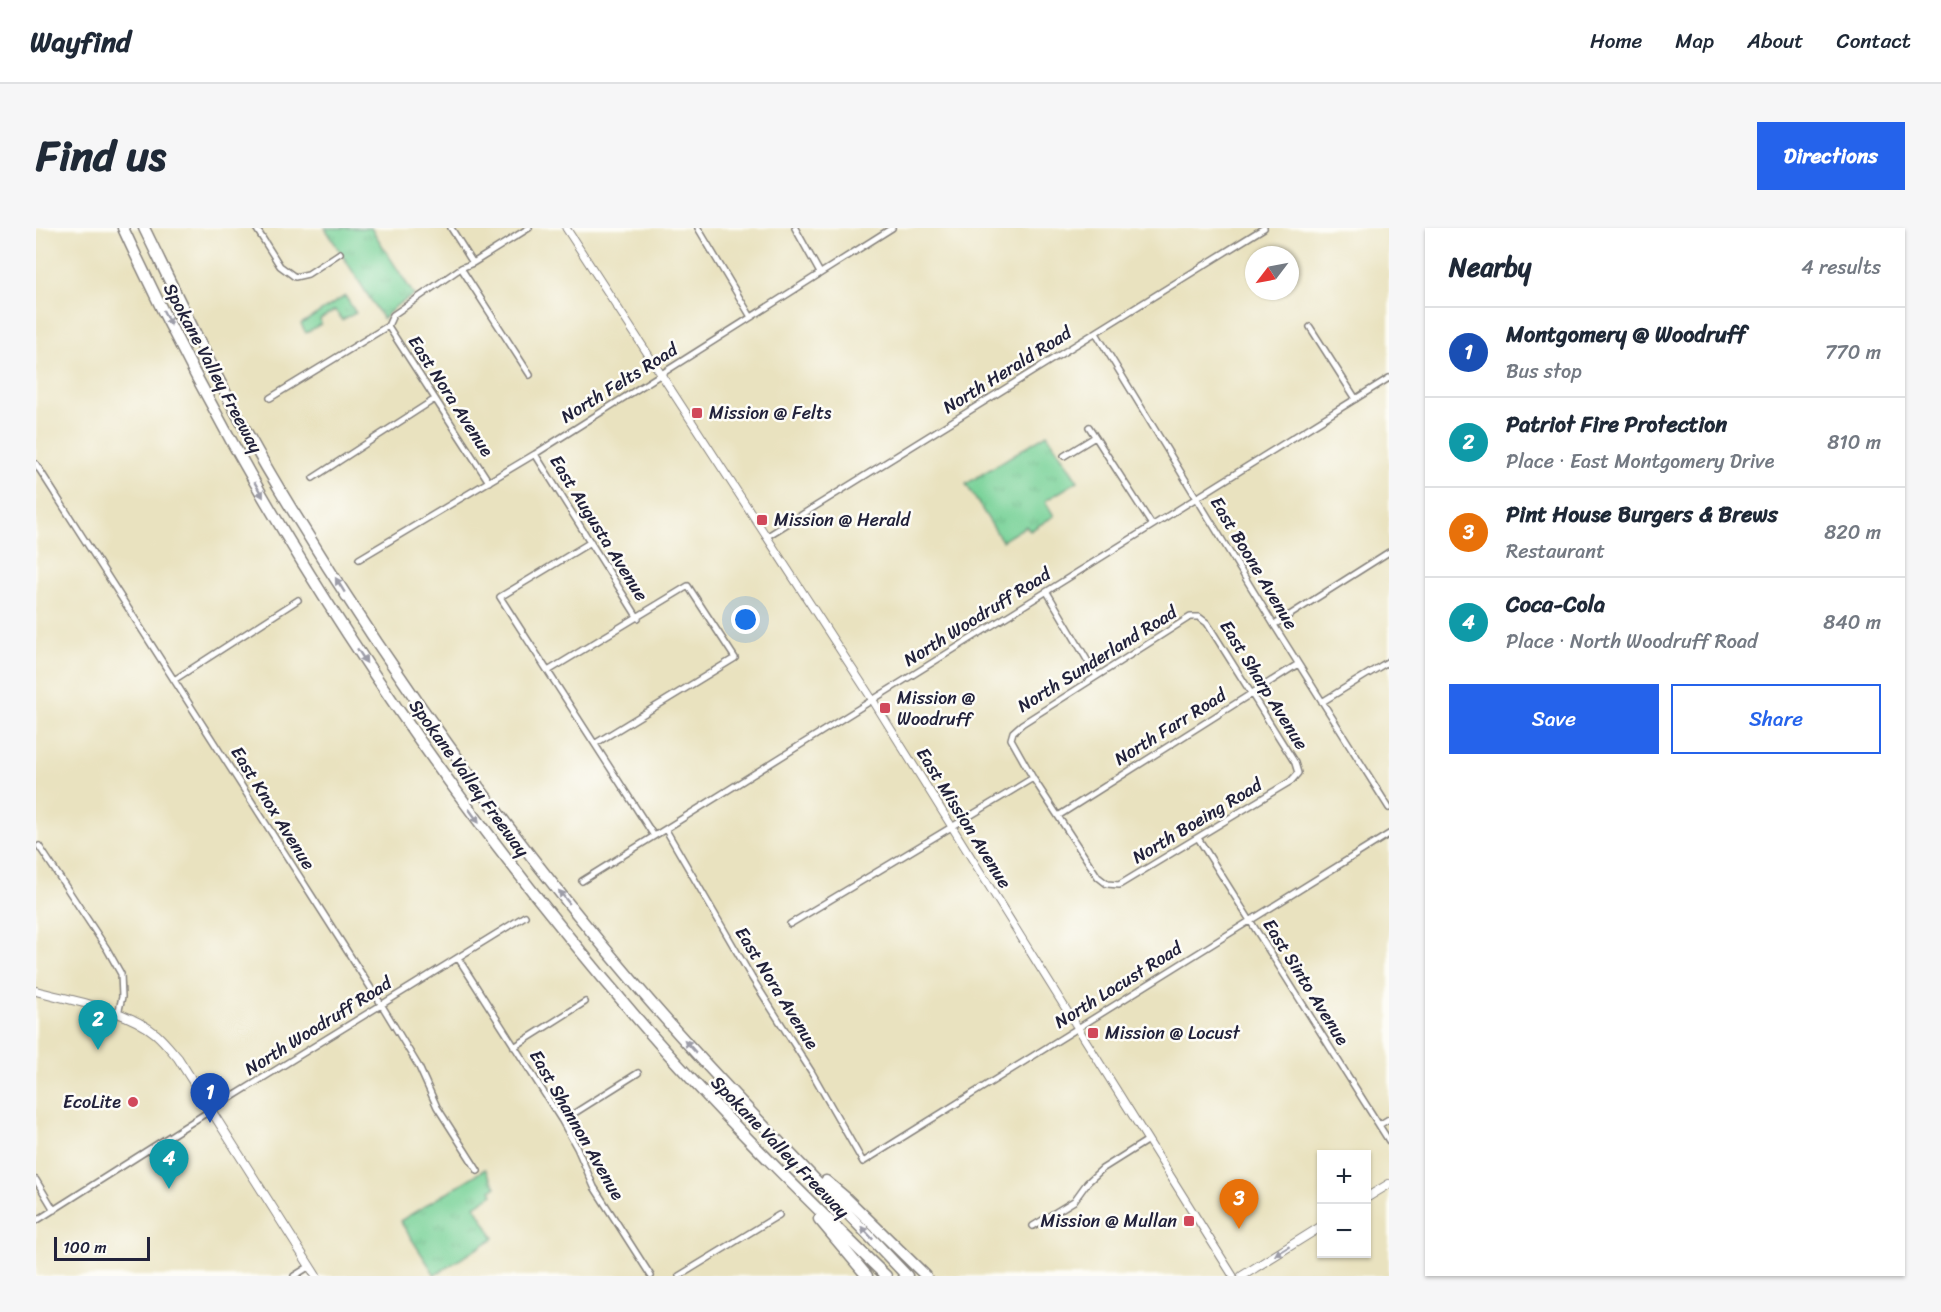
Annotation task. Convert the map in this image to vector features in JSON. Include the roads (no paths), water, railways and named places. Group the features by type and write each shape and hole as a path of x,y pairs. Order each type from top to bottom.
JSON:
{"highway":[{"name":"Spokane Valley Freeway","path":"123,228 196,376 250,474 321,592 401,715 481,826 567,935 687,1074 780,1173 886,1276"},
{"name":"Spokane Valley Freeway","path":"144,228 194,330 279,488 373,638 418,704 527,851 635,984 694,1051 907,1276"},
{"path":"793,1155 845,1197 926,1276"},
{"path":"780,1173 867,1276"}],"main road":[{"path":"36,991 118,1014 143,1025 169,1047 316,1276"},
{"path":"1371,1195 1389,1184"},
{"path":"1242,1276 1317,1229"}],"street":[{"path":"256,228 280,266 295,277 308,274 340,254"},
{"path":"451,228 473,263"},
{"path":"270,398 388,326 393,315 461,268 529,228"},
{"name":"East Mission Avenue","path":"566,228 872,699 1233,1276"},
{"path":"698,228 751,317"},
{"path":"795,228 820,273"},
{"name":"North Felts Road","path":"359,559 535,454 892,228"},
{"name":"North Herald Road","path":"766,537 1264,228"},
{"path":"461,268 530,375"},
{"name":"East Nora Avenue","path":"388,326 489,482"},
{"path":"1310,327 1356,399"},
{"name":"East Boone Avenue","path":"1095,333 1389,808"},
{"name":"North Woodruff Road","path":"582,881 1389,378"},
{"path":"313,478 435,399"},
{"path":"1089,427 1152,525"},
{"path":"1064,456 1095,437"},
{"name":"East Augusta Avenue","path":"535,454 638,618"},
{"name":"East Knox Avenue","path":"36,464 381,1004 419,1067 437,1107 478,1171"},
{"path":"591,542 501,597 654,836"},
{"path":"1274,625 1389,552"},
{"path":"548,671 688,586 735,658 596,743"},
{"path":"1047,592 1096,675"},
{"path":"174,680 298,600"},
{"name":"North Sunderland Road","path":"1033,778 1011,739 1013,732 1096,675 1190,617 1199,617"},
{"name":"East Sharp Avenue","path":"1199,617 1207,623 1295,763 1298,773"},
{"path":"1322,702 1389,661"},
{"name":"North Farr Road","path":"1058,816 1298,664"},
{"name":"North Boeing Road","path":"1058,816 1098,877 1107,884 1119,885 1291,781 1298,773"},
{"path":"790,924 1033,778 1058,816"},
{"name":"East Nora Avenue","path":"666,830 752,978 811,1071 862,1162"},
{"name":"North Locust Road","path":"862,1162 1389,834"},
{"name":"East Sinto Avenue","path":"1198,838 1389,1142"},
{"path":"39,846 121,974 122,997 118,1014"},
{"name":"North Woodruff Road","path":"36,1221 525,916"},
{"name":"East Shannon Avenue","path":"458,958 562,1121 594,1187 651,1276"},
{"path":"514,1047 585,1002"},
{"path":"562,1121 638,1073"},
{"path":"1379,1125 1389,1119"},
{"path":"1033,1226 1074,1201 1102,1169 1148,1140"},
{"path":"36,1180 54,1210"},
{"path":"679,1276 779,1215"},
{"path":"294,1276 310,1266"}],"place":[{"name":"Mission @ Felts","path":"697,413"},
{"name":"Mission @ Herald","path":"762,520"},
{"name":"Mission @ Woodruff","path":"885,708"},
{"name":"Mission @ Locust","path":"1093,1033"},
{"name":"Patriot Fire Protection","path":"98,1050"},
{"name":"EcoLite","path":"133,1102"},
{"name":"Montgomery @ Woodruff","path":"210,1123"},
{"name":"Coca-Cola","path":"169,1189"},
{"name":"Mission @ Mullan","path":"1189,1221"},
{"name":"Pint House Burgers & Brews","path":"1239,1229"}]}
